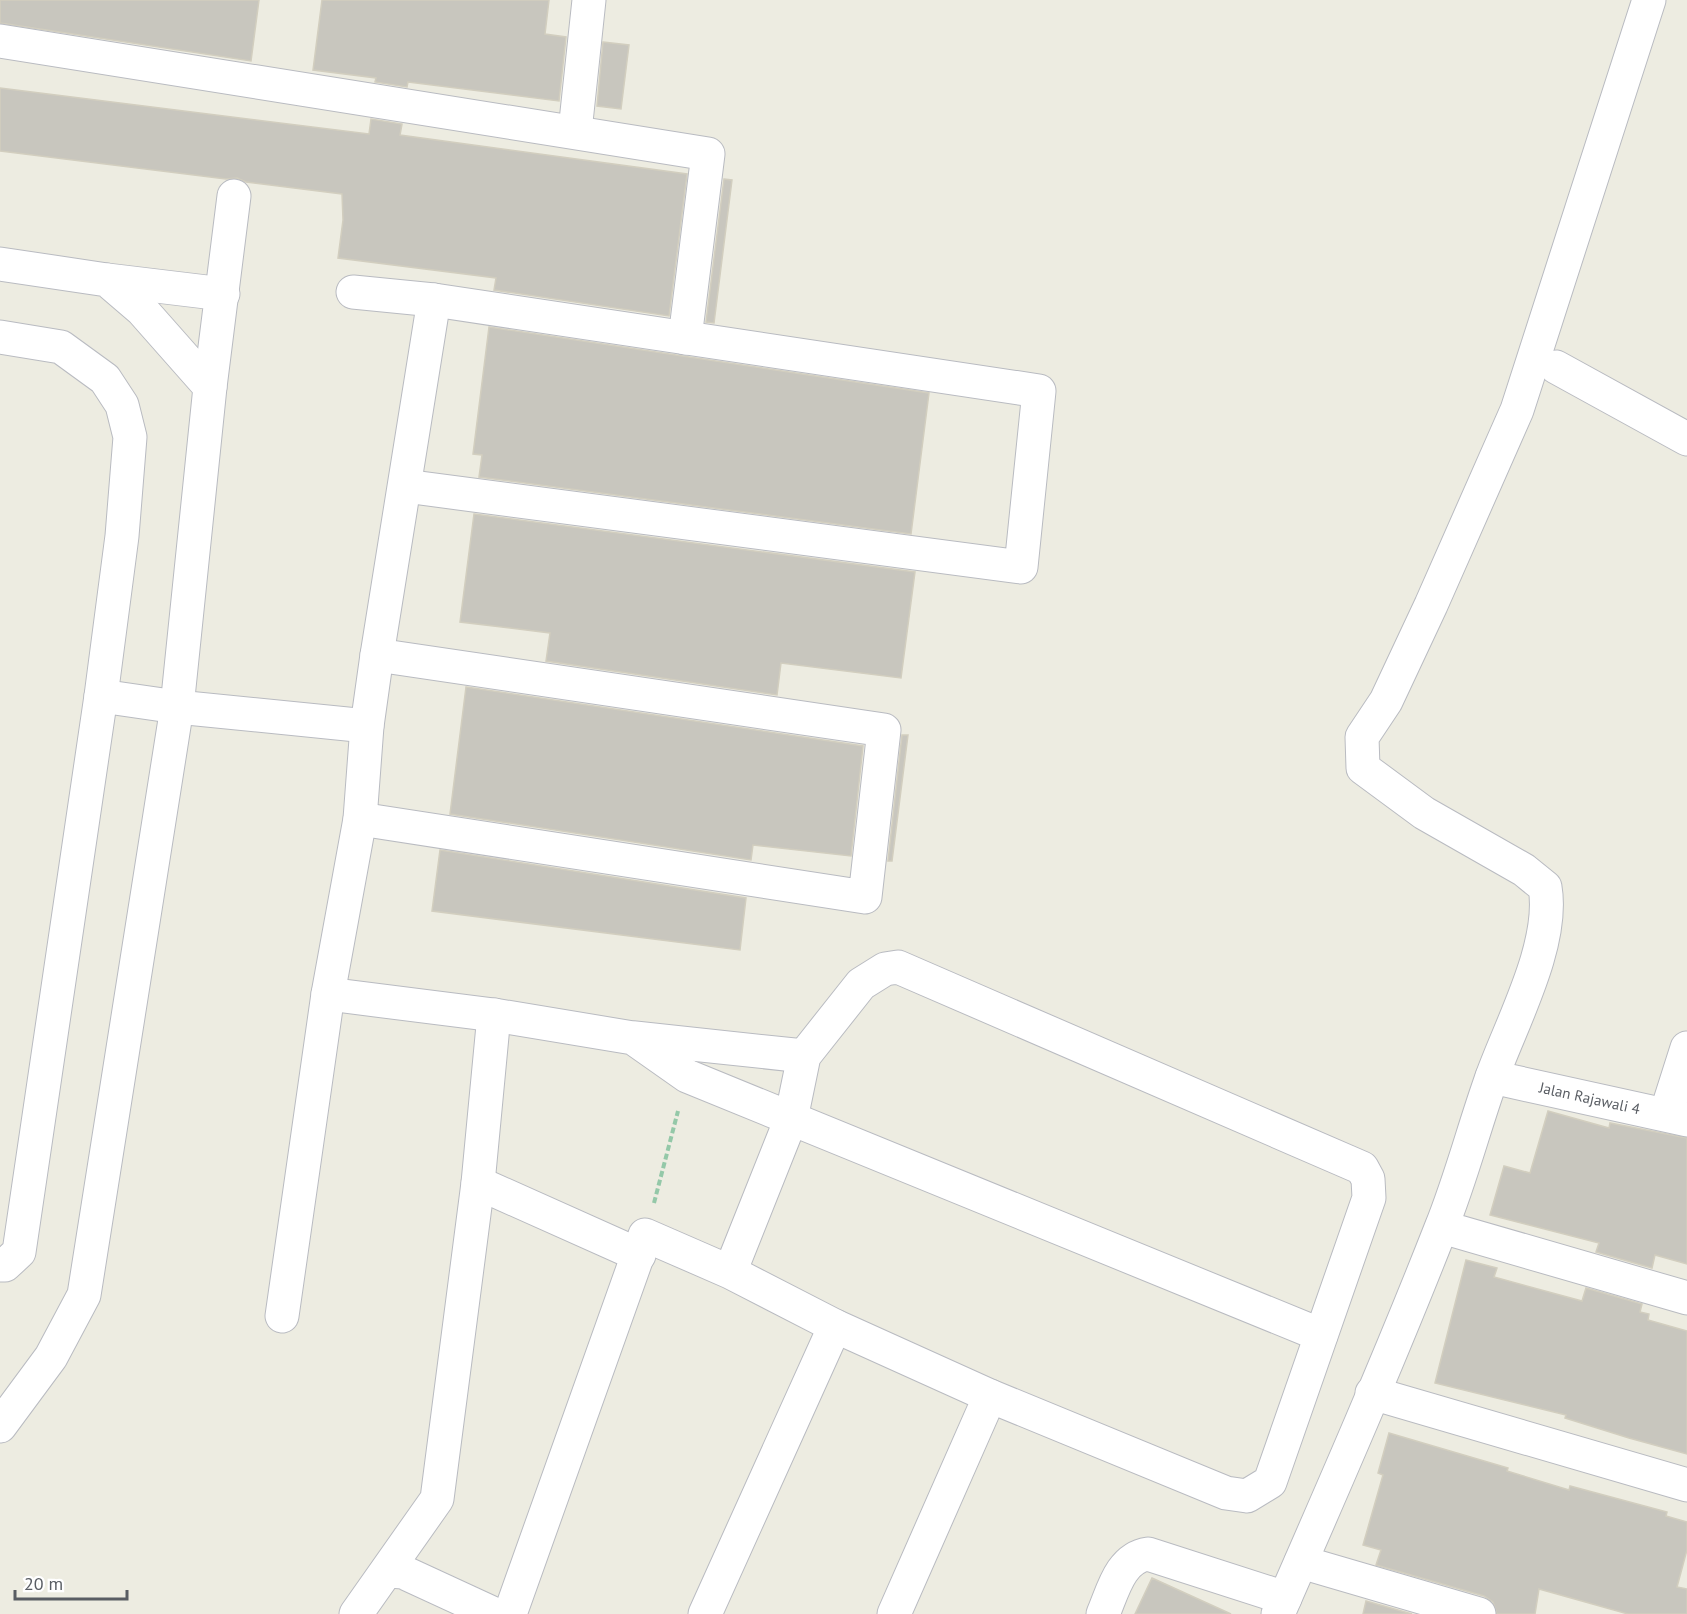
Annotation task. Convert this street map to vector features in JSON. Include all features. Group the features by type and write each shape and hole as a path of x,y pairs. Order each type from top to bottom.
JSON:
{"street":[{"path":"575,131 589,0"},
{"path":"1102,1614 1127,1562 1135,1556 1148,1554 1282,1606 1442,1227 1492,1077 1522,1000 1547,924 1549,908 1545,887 1524,870 1424,813 1363,768 1362,736 1386,701 1517,410 1648,0"},
{"path":"0,41 708,154 685,338"},
{"path":"0,1426 51,1357 84,1295 170,706 234,196"},
{"path":"0,264 223,294"},
{"path":"107,280 142,310 210,387"},
{"path":"353,292 434,300 1039,391 1021,567 405,486"},
{"path":"282,1316 328,994 360,819 367,726 377,655 434,300"},
{"path":"0,337 61,347 105,379 122,405 130,436 110,698 19,1252 5,1265 0,1265"},
{"path":"1556,368 1687,439"},
{"path":"360,819 865,897 884,730 377,655"},
{"path":"110,698 367,726"},
{"path":"478,1183 642,1245 730,1272 835,1326 990,1396 1226,1493 1247,1496 1270,1482 1369,1198 1368,1179 1362,1168 898,967 885,969 861,984 804,1056 791,1119 730,1272"},
{"path":"328,994 494,1015 633,1038 804,1056"},
{"path":"356,1614 437,1500 478,1183 494,1015"},
{"path":"633,1038 687,1076 1321,1335"},
{"path":"1677,1117 1687,1048"},
{"name":"Jalan Rajawali 4","path":"1492,1077 1677,1117"},
{"path":"1442,1227 1687,1298"},
{"path":"510,1614 642,1245"},
{"path":"705,1614 835,1326"},
{"path":"1372,1393 1687,1485"},
{"path":"894,1614 990,1396"},
{"path":"1301,1562 1479,1614"},
{"path":"389,1570 403,1572 494,1614"}],"path":[{"path":"642,1245 687,1076"}],"building":[{"path":"0,0 259,0 251,61 0,23"},
{"path":"322,0 549,0 545,34 566,37 559,101 408,82 407,87 375,82 376,78 313,70"},
{"path":"603,42 629,45 621,109 597,106"},
{"path":"0,88 369,134 371,119 402,124 400,135 687,174 669,316 494,290 496,278 338,258 343,220 342,194 246,182 237,178 226,179 0,151"},
{"path":"724,179 732,180 714,323 706,322"},
{"path":"489,327 929,393 911,534 479,477 482,455 473,454"},
{"path":"474,514 915,572 901,678 781,663 777,695 546,661 550,633 460,622"},
{"path":"466,687 863,746 851,856 753,845 751,860 450,814"},
{"path":"902,735 908,735 892,861 888,861"},
{"path":"440,850 746,898 740,950 432,911"},
{"path":"1548,1111 1609,1128 1610,1123 1687,1138 1687,1264 1655,1255 1652,1268 1596,1252 1599,1243 1490,1215 1504,1166 1530,1173"},
{"path":"1466,1260 1497,1268 1494,1277 1582,1301 1586,1288 1642,1304 1640,1312 1649,1314 1648,1320 1687,1331 1687,1454 1565,1418 1566,1415 1435,1383"},
{"path":"1389,1433 1508,1468 1507,1471 1569,1490 1570,1486 1667,1512 1666,1516 1687,1522 1687,1550 1677,1587 1687,1589 1687,1614 1628,1614 1539,1589 1535,1614 1497,1614 1493,1602 1484,1596 1376,1565 1381,1550 1363,1545 1383,1475 1378,1473"},
{"path":"1152,1578 1231,1614 1135,1614"},
{"path":"1366,1601 1412,1614 1363,1614"}]}
